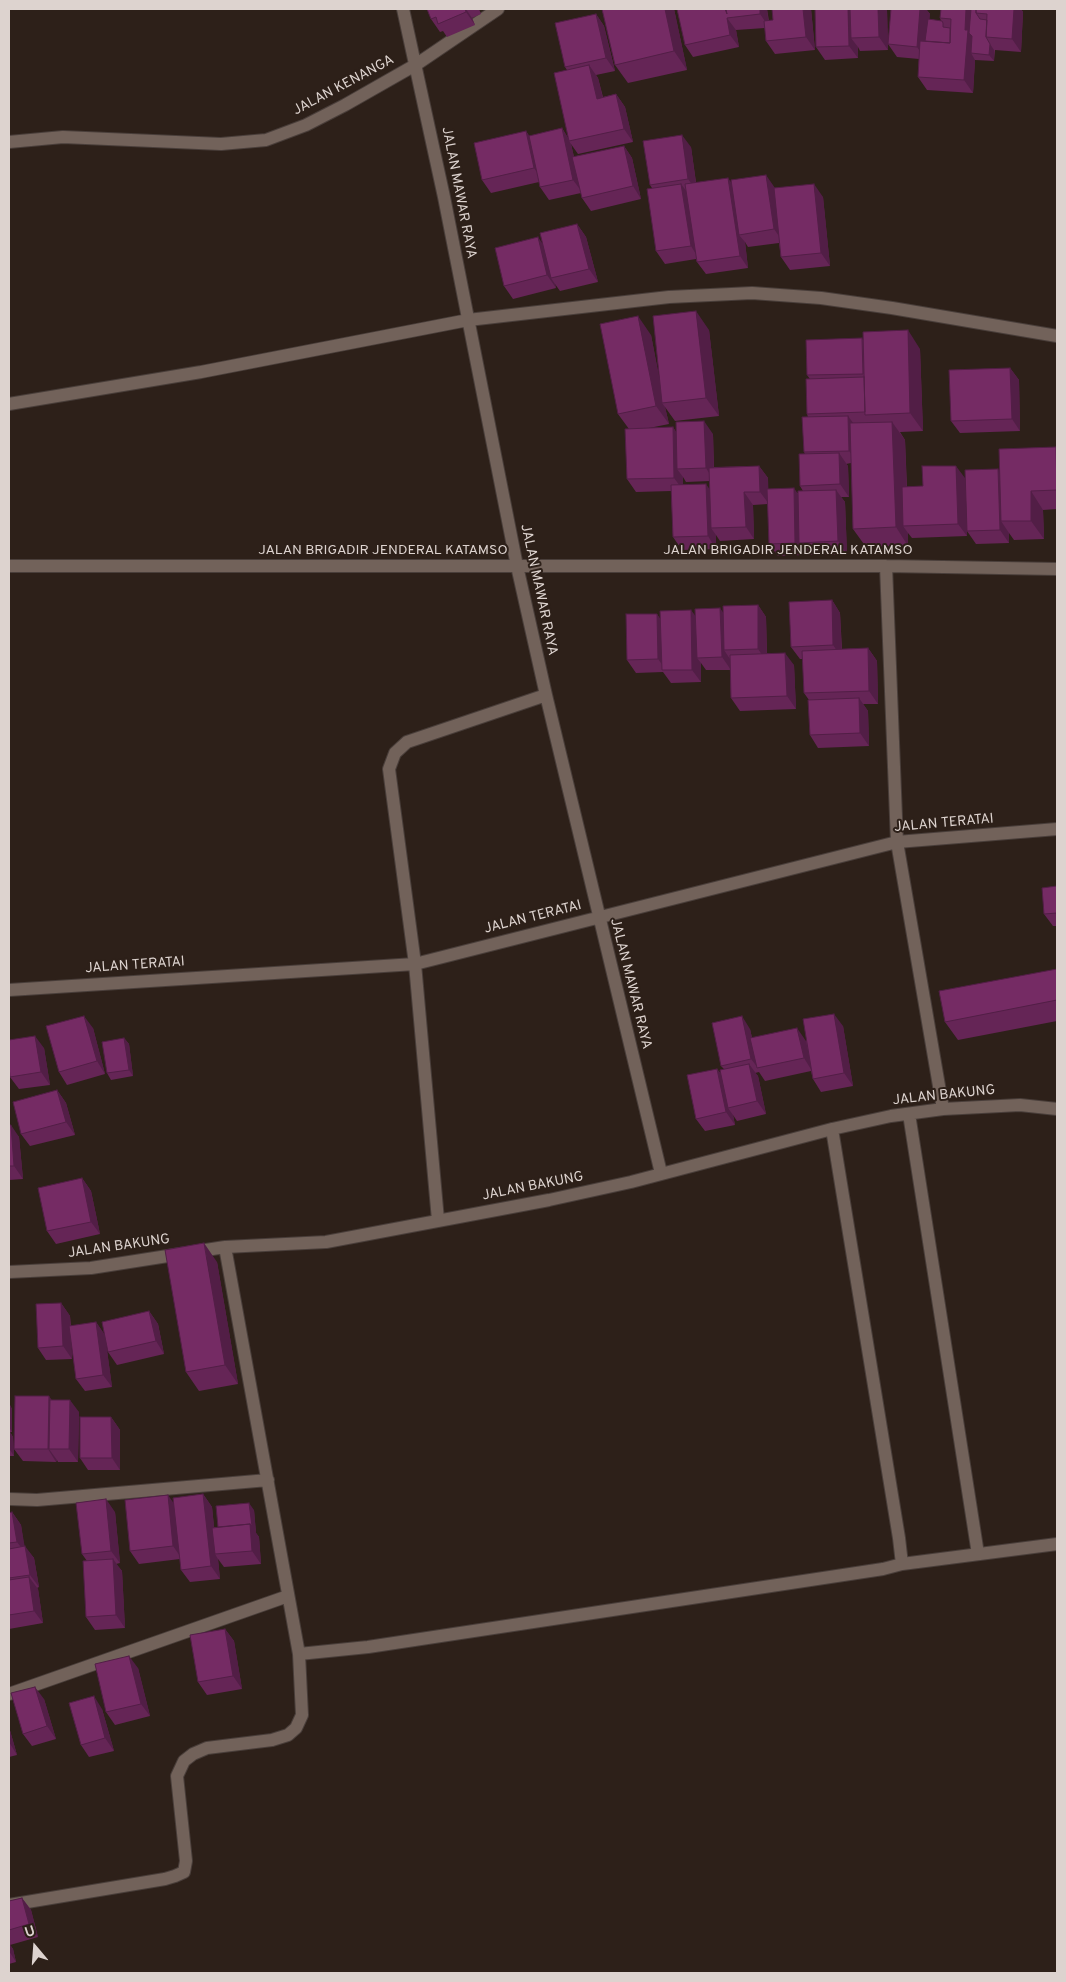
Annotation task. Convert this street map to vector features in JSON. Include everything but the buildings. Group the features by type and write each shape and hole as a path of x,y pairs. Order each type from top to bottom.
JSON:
{"street":[{"name":"JALAN MAWAR RAYA","path":"403,9 417,64 517,566 546,695 661,1173"},
{"name":"JALAN KENANGA","path":"9,142 63,137 221,144 266,140 306,125 417,64 498,9"},
{"path":"9,404 201,372 468,320 669,297 752,293 821,298 1057,336"},
{"name":"JALAN BRIGADIR JENDERAL KATAMSO","path":"9,566 886,566 1057,569"},
{"path":"886,566 897,842 943,1109"},
{"path":"438,1220 415,964 389,769 395,753 407,742 546,695"},
{"name":"JALAN TERATAI","path":"9,990 415,964 897,842 1057,829"},
{"name":"JALAN BAKUNG","path":"9,1272 92,1268 225,1247 326,1242 549,1200 631,1182 832,1129 909,1114 943,1109 1020,1105 1057,1109"},
{"path":"909,1114 978,1554"},
{"path":"832,1129 898,1528 902,1564"},
{"path":"9,1905 165,1879 184,1872 186,1861 177,1776 184,1761 192,1754 206,1748 272,1740 288,1735 296,1728 302,1715 299,1676 300,1654 225,1247"},
{"path":"9,1499 37,1500 268,1480"},
{"path":"300,1654 377,1645 883,1569 902,1564 1057,1544"},
{"path":"9,1694 288,1596"}]}
